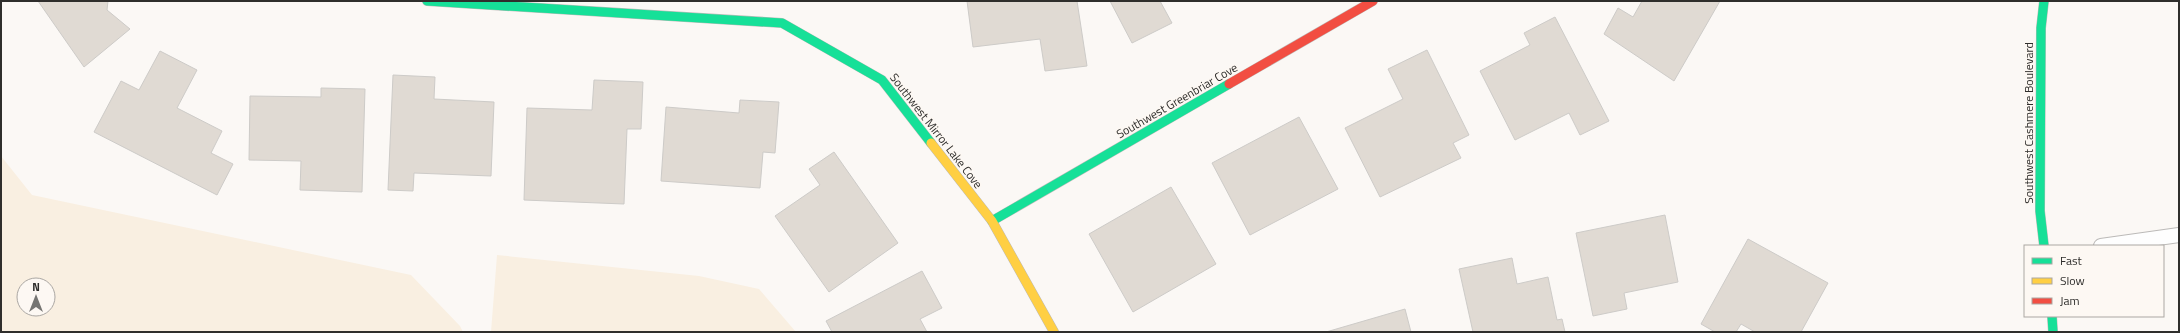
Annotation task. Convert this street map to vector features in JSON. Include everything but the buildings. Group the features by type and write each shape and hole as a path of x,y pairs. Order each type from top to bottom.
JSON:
{"street":[{"name":"Southwest Mirror Lake Cove","path":"427,1 782,23 882,80 992,221 1054,332"},
{"name":"Southwest Greenbriar Cove","path":"992,221 1373,1"},
{"name":"Southwest Cashmere Boulevard","path":"2044,1 2041,28 2040,211 2044,245"},
{"path":"2052,317 2054,332"}],"lane":[{"path":"2108,245 2179,235"}],"shaded area":[{"path":"1,156 32,195 411,275 460,326 463,332 1,332"},
{"path":"497,255 699,276 759,289 796,332 491,332"}],"traffic: fast":[{"path":"427,1 782,23 882,80 931,143"},
{"path":"2044,1 2041,28 2040,211 2044,245"},
{"path":"992,221 1229,84"},
{"path":"2052,317 2053,332"}],"traffic: slow":[{"path":"931,143 992,221 1054,332"}],"traffic: jam":[{"path":"1229,84 1373,1"}]}
